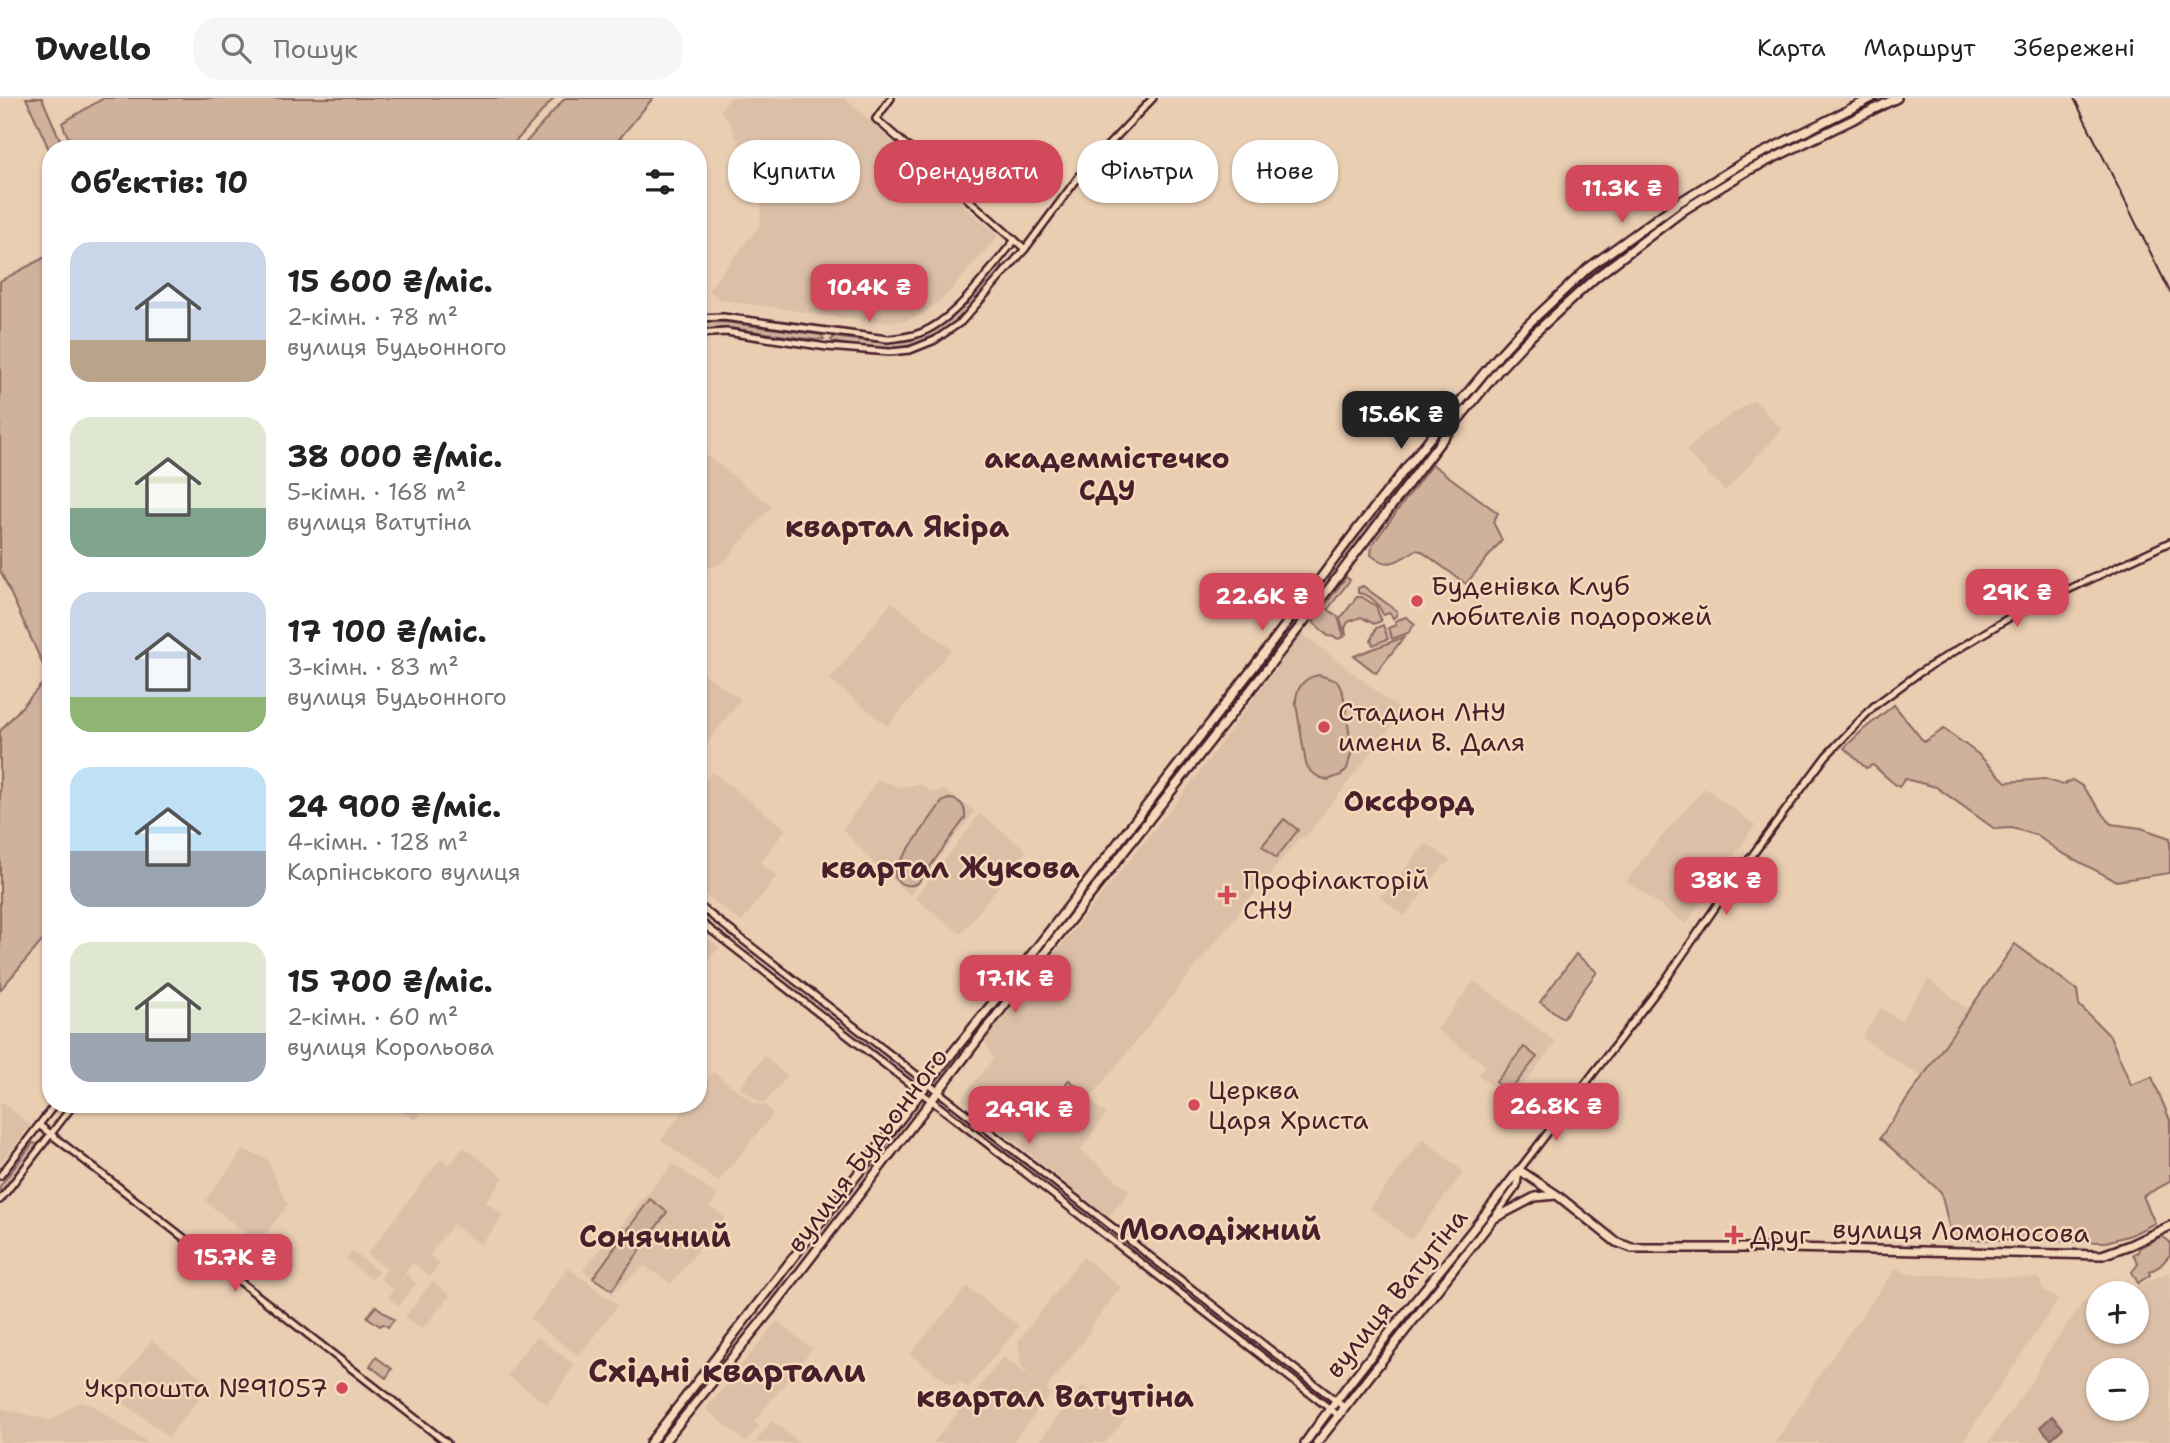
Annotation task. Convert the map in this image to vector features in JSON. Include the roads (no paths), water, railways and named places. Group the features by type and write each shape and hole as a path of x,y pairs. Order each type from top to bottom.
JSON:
{"main road":[{"name":"вулиця Будьонного","path":"650,1443 1253,668 1355,532 1490,365 1521,331 1588,268 1705,185 1788,139 1872,98"},
{"name":"вулиця Будьонного","path":"663,1443 770,1311 1441,441 1498,371 1554,313 1644,240 1713,191 1759,165 1898,98"},
{"path":"1253,668 1262,675"},
{"name":"вулиця Ломоносова","path":"1519,1170 1557,1195 1623,1246 1641,1248 1788,1248 2102,1255 2170,1226"},
{"name":"вулиця Ватутіна","path":"1305,1443 1519,1170"},
{"path":"1493,1219 1535,1197 1557,1195"},
{"name":"вулиця Ватутіна","path":"1317,1443 1493,1219"}],"street":[{"path":"891,98 876,119 1025,249"},
{"path":"707,333 726,332 869,352 910,350 935,340 961,322 1025,249 1073,183 1153,98"},
{"path":"707,318 723,317 887,339 911,335 932,328 945,319 1015,240"},
{"name":"вулиця Ватутіна","path":"1493,1219 1517,1186 1519,1170 1666,979 1739,873 1826,756 1874,706 1919,673 2012,616 2170,542"},
{"path":"707,912 1344,1407"},
{"path":"707,927 1338,1415"},
{"path":"0,1176 48,1113"},
{"path":"0,1200 67,1113"},
{"path":"39,1125 447,1443"}],"tram line":[{"path":"2074,98 2170,292"}],"place":[{"name":"Буденівка Клуб любителів подорожей","path":"1417,601"},
{"name":"Стадион ЛНУ имени В. Даля","path":"1324,727"},
{"name":"Профілакторій СНУ","path":"1227,895"},
{"name":"Церква Царя Христа","path":"1194,1105"},
{"name":"Друг","path":"1734,1235"},
{"name":"Укрпошта №91057","path":"342,1388"}],"district":[{"name":"академмістечко СДУ","path":"1107,474"},
{"name":"квартал Якіра","path":"897,527"},
{"name":"Оксфорд","path":"1409,801"},
{"name":"квартал Жукова","path":"950,868"},
{"name":"Молодіжний","path":"1220,1230"},
{"name":"Сонячний","path":"655,1237"},
{"name":"Східні квартали","path":"727,1370"},
{"name":"квартал Ватутіна","path":"1055,1397"}]}
